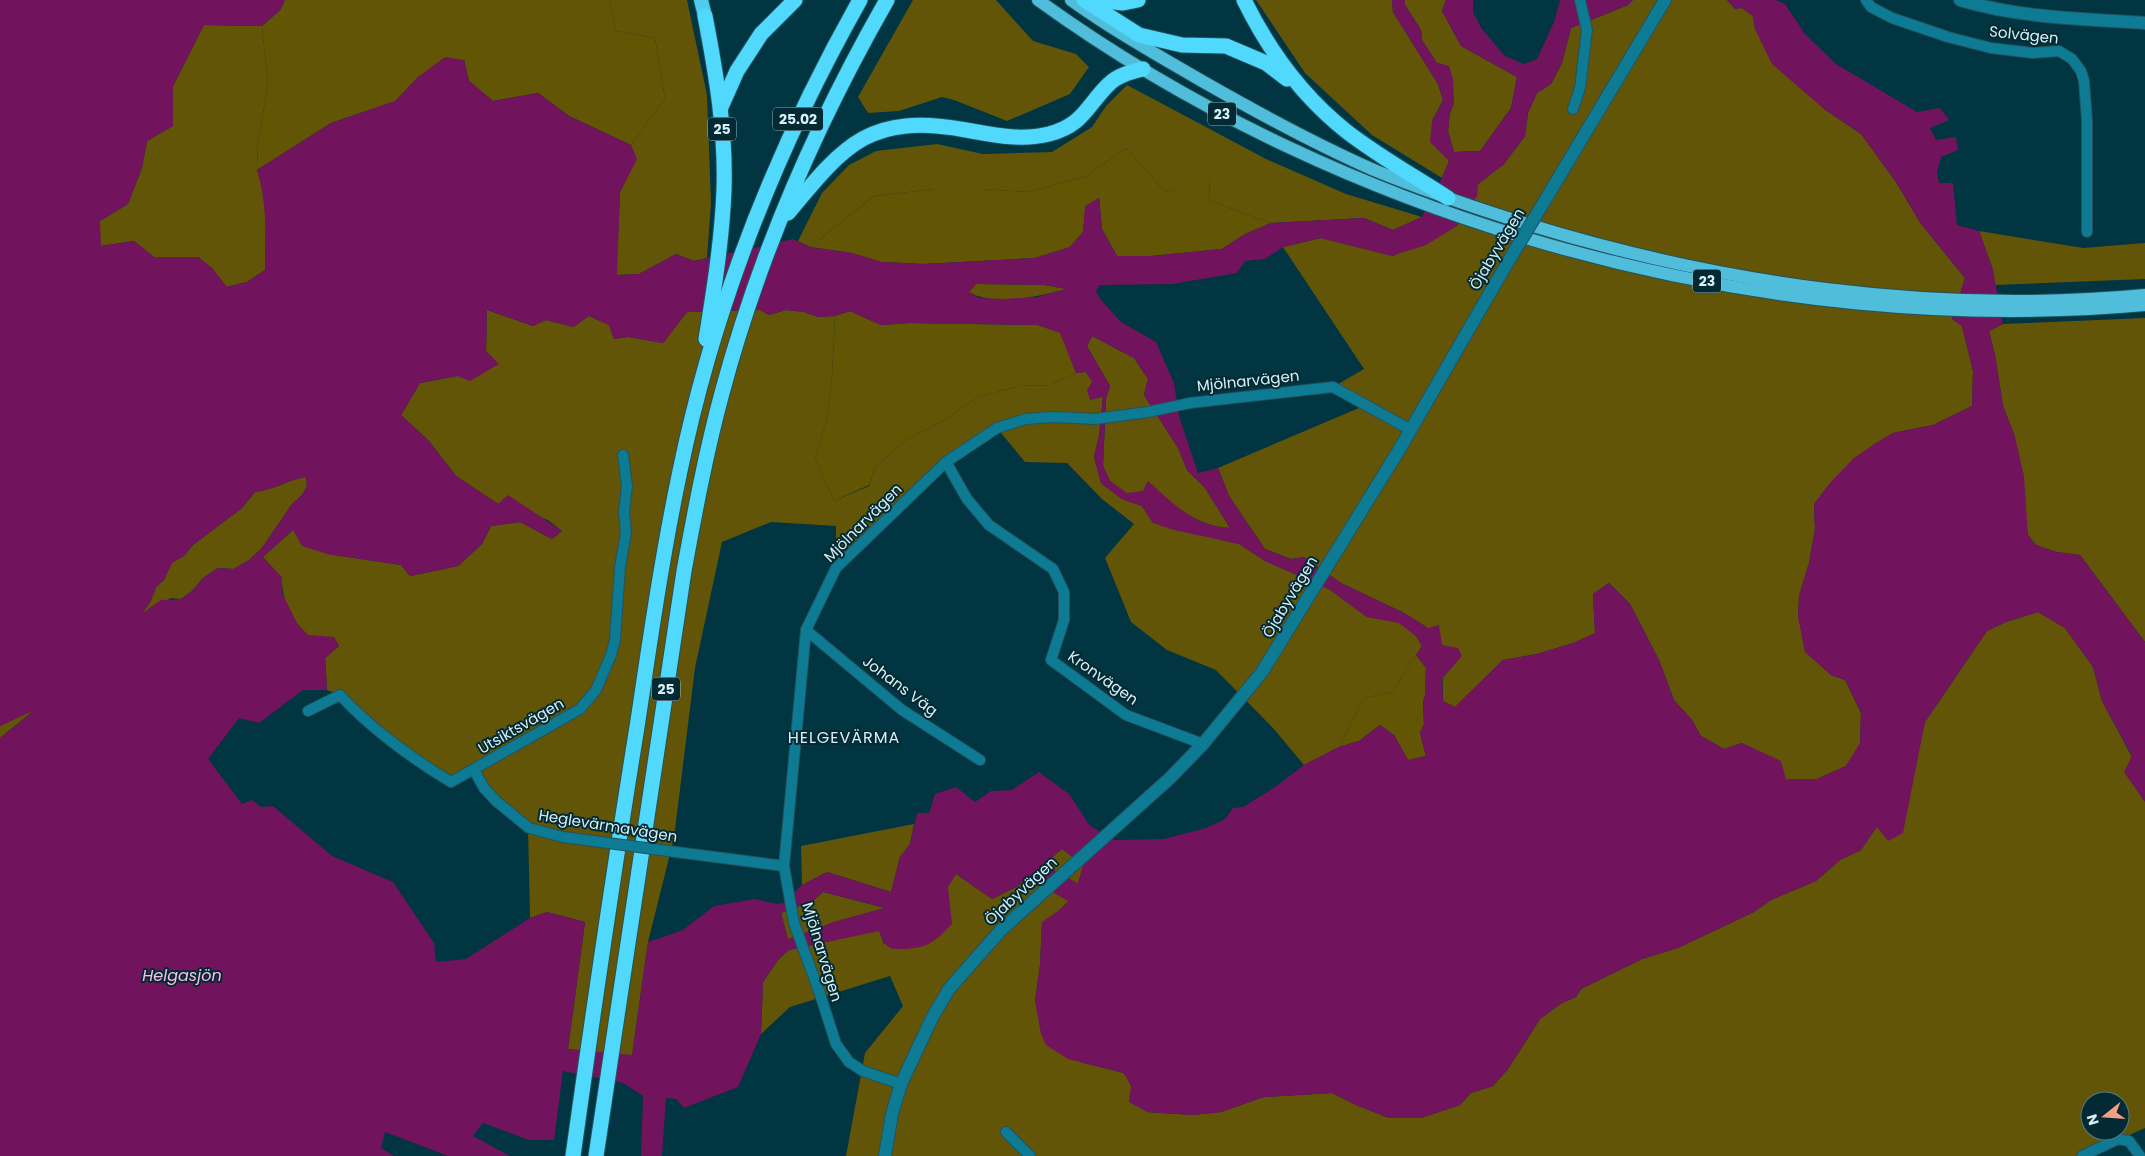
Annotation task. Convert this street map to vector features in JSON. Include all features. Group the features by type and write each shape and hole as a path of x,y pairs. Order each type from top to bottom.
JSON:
{"highway":[{"name":"25","path":"701,0 721,108 724,191 712,331"},
{"path":"721,108 737,71 761,34 795,0"},
{"name":"25.02","path":"696,404 712,331 746,243 792,133 835,44 860,0"},
{"name":"25","path":"596,1156 684,571 702,476 721,394 775,230 813,142 855,57 887,0"},
{"path":"1084,0 1138,35 1182,45 1226,46 1266,63 1303,90 1346,131 1424,185 1448,198"},
{"path":"1096,0 1123,3 1138,0"},
{"path":"1244,0 1270,46 1303,90"},
{"path":"775,230 829,165 844,150 874,133 907,125 925,125 1009,137 1051,133 1068,126 1083,115 1109,83 1117,78 1143,69"},
{"name":"25","path":"573,1156 589,1040 662,568 680,470 696,404"}],"main road":[{"name":"23","path":"1038,0 1143,69 1192,98 1301,153 1386,190 1470,220 1565,250 1644,269 1765,291 1887,305 1952,304 2098,309 2145,305"},
{"name":"23","path":"1071,0 1152,52 1316,143 1378,171 1424,185"},
{"name":"23","path":"1448,198 1601,246 1764,281 1952,304"},
{"name":"23","path":"2000,306 2044,301 2145,295"}],"street":[{"path":"1573,109 1580,88 1587,30 1580,0"},
{"name":"Öjabyvägen","path":"885,1156 892,1114 901,1084 933,1016 949,989 1001,930 1170,778 1203,744 1262,672 1411,430 1502,272 1666,0"},
{"name":"Solvägen","path":"1866,0 1871,7 1892,18 1948,37 1991,48 2033,54 2058,51 2072,59 2081,71 2084,81 2087,232"},
{"path":"1960,0 1985,7 2036,16 2145,23"},
{"name":"Mjölnarvägen","path":"901,1084 864,1071 849,1062 842,1055 830,1030 797,932 784,866 806,630 836,568 946,462 997,428 1026,419 1095,419 1148,412 1190,403 1333,387 1411,430"},
{"name":"Utsiktsvägen","path":"474,770 580,709 596,690 611,655 615,640 620,566 626,532 624,512 627,486 622,455"},
{"name":"Kronvägen","path":"946,462 966,499 989,525 1027,549 1053,569 1064,592 1064,620 1051,660 1126,715 1203,744"},
{"name":"Johans Väg","path":"806,630 902,710 980,760"},
{"path":"308,711 340,695 351,708 423,765 451,782 474,770"},
{"name":"Heglevärmavägen","path":"474,770 484,788 496,801 528,828 563,836 784,866"},
{"path":"1006,1132 1025,1155"},
{"path":"2082,1156 2118,1139 2128,1141 2135,1147 2140,1156"}],"shaded area":[{"path":"285,0 609,0 616,31 655,38 665,99 631,145 569,116 538,93 493,101 469,81 464,60 418,77 396,101 331,123 257,170 258,141 268,84 262,26 280,10"},
{"path":"609,0 687,0 707,95 711,203 707,258 694,261 676,254 639,274 616,275 620,192 636,159 631,145 665,99 655,38 616,31"},
{"path":"913,0 996,0 1033,41 1076,54 1089,67 1070,94 1007,121 942,97 899,111 868,113 858,97"},
{"path":"1256,0 1392,0 1393,12 1438,84 1443,100 1432,121 1449,161 1442,178 1372,135 1305,73"},
{"path":"1405,0 1446,0 1442,11 1461,46 1517,77 1511,108 1480,151 1454,152 1448,131 1450,113 1454,103 1448,66 1437,63 1422,40 1421,30 1405,5"},
{"path":"1633,0 1727,0 1735,9 1742,8 1753,16 1755,29 1824,109 1861,134 1896,182 1921,224 1965,278 1952,319 1962,326 1973,371 1972,406 1933,425 1893,433 1853,459 1814,504 1815,529 1809,563 1799,596 1798,615 1805,651 1831,675 1845,680 1861,713 1860,744 1846,766 1817,779 1786,779 1742,743 1724,749 1701,736 1692,720 1674,700 1659,660 1630,604 1609,583 1593,594 1595,633 1573,643 1537,654 1503,660 1455,707 1443,701 1442,645 1428,628 1404,613 1341,583 1304,557 1291,559 1265,549 1229,496 1218,468 1366,405 1333,387 1364,369 1283,247 1321,238 1393,256 1504,164 1525,136 1528,113 1537,93 1551,84 1562,63 1571,28 1628,5"},
{"path":"204,25 262,26 268,84 258,141 257,170 263,189 266,214 265,270 247,282 226,287 213,269 198,257 154,257 134,241 100,246 100,221 128,204 142,168 147,141 173,126 173,86"},
{"path":"1127,85 1266,159 1346,194 1422,217 1393,230 1364,218 1271,223 1210,201 1209,177 1165,192 1126,148 1087,176 1027,192 984,189 934,189 874,196 810,247 798,241 822,193 849,165 876,151 937,144 983,154 1052,152 1092,127 1106,106"},
{"path":"1126,148 1165,192 1209,176 1210,201 1271,223 1245,234 1222,249 1151,256 1117,256 1102,229 1099,198 1086,206 1083,232 1070,247 1035,258 923,264 881,262 852,253 810,247 874,196 934,189 984,189 1027,192 1087,176"},
{"path":"1979,231 2083,248 2145,243 2145,279 1995,285 1993,270"},
{"path":"976,284 1045,285 1067,289 1017,299 991,299 969,292"},
{"path":"487,310 533,326 546,320 573,327 589,316 609,325 614,339 628,337 663,343 687,312 760,310 769,315 786,310 804,312 818,317 835,316 832,376 827,419 815,458 834,501 869,486 875,467 906,440 943,421 978,397 1019,386 1050,385 1076,373 1086,372 1103,397 1099,436 1094,457 1101,483 1122,499 1142,506 1153,523 1239,544 1265,561 1329,589 1367,617 1399,622 1416,636 1422,646 1392,692 1364,698 1339,747 1304,765 1273,728 1216,670 1167,650 1131,622 1105,558 1134,524 1102,499 1067,463 1025,462 997,428 946,462 836,568 836,526 771,522 722,542 695,668 674,838 648,942 632,1056 568,1049 585,922 547,912 530,918 528,827 496,801 474,771 451,782 340,695 327,690 325,658 339,646 334,637 313,636 301,629 285,601 282,578 263,557 293,530 327,554 401,565 410,576 458,566 482,544 491,526 520,522 552,539 562,531 548,520 498,504 456,476 429,441 401,415 420,383 457,376 498,364 486,351"},
{"path":"850,311 881,325 909,323 1038,325 1061,333 1076,373 1050,385 1019,386 978,397 943,421 906,440 875,467 869,485 834,501 815,458 827,419 832,376 835,316"},
{"path":"2145,318 2145,642 2080,555 2056,552 2036,545 2028,535 2015,437 2003,406 1989,331 2003,324"},
{"path":"1092,336 1134,358 1148,379 1144,395 1178,448 1187,470 1205,488 1230,528 1218,527 1195,519 1176,506 1148,482 1143,491 1127,494 1110,481 1103,466 1106,399 1110,386 1087,346"},
{"path":"306,477 307,486 302,495 292,504 262,548 249,560 234,569 218,568 203,578 192,591 181,599 171,598 140,616 151,601 156,587 164,580 171,563 184,556 193,545 242,508 255,492"},
{"path":"2038,612 2065,628 2093,667 2102,701 2132,757 2125,772 2145,802 2145,1128 2130,1135 2130,1091 2080,1091 2080,1141 2116,1141 2082,1156 846,1156 865,1053 903,1006 890,976 790,1007 761,1034 763,982 778,960 789,950 879,930 884,944 948,900 948,886 956,874 992,899 1018,886 1062,849 1084,865 1070,899 1042,923 1040,965 1035,1001 1080,1062 1124,1073 1147,1112 1192,1115 1221,1112 1264,1097 1332,1093 1389,1118 1421,1118 1460,1105 1471,1093 1493,1086 1508,1069 1540,1019 1562,1003 1576,997 1581,989 1642,959 1678,948 1754,912 1771,900 1816,881 1840,860 1861,850 1914,771 1925,722 1987,631 2006,622"},
{"path":"1416,655 1426,668 1423,702 1424,724 1420,733 1426,756 1408,760 1394,735 1380,725 1359,741 1339,747 1364,698 1392,692"},
{"path":"37,708 0,738 0,726"},
{"path":"914,824 910,844 900,857 891,892 827,872 802,885 801,846"},
{"path":"823,892 885,908 834,922 788,940 781,913 813,901"}],"water":[{"name":"Helgasjön","path":"0,0 285,0 280,10 262,26 204,25 173,86 173,126 147,141 142,168 128,204 100,221 101,246 134,241 154,257 198,257 213,269 227,287 247,282 265,270 266,232 264,207 257,170 331,123 395,101 418,77 445,57 464,60 469,81 493,101 538,93 569,116 631,145 637,159 620,192 617,275 639,274 676,254 694,261 793,239 810,247 852,253 882,262 923,264 1035,258 1070,247 1083,232 1085,206 1099,198 1102,229 1117,256 1151,256 1222,249 1245,234 1271,223 1364,218 1393,230 1422,217 1449,161 1430,142 1432,121 1443,100 1438,84 1393,12 1392,0 1405,0 1405,5 1421,30 1422,40 1437,63 1449,66 1453,79 1454,103 1450,113 1448,131 1454,152 1480,151 1511,108 1517,77 1461,46 1442,11 1446,0 1473,0 1473,12 1481,28 1505,56 1524,64 1537,59 1554,22 1560,0 1633,0 1628,5 1571,28 1562,63 1551,84 1537,93 1528,113 1525,136 1504,164 1478,184 1477,196 1457,226 1426,245 1392,256 1321,238 1283,247 1265,259 1245,261 1237,273 1172,284 1100,285 1096,291 1100,299 1121,322 1156,342 1174,383 1179,416 1198,473 1218,468 1229,496 1265,549 1291,559 1304,557 1341,583 1404,613 1428,628 1439,625 1442,645 1458,648 1462,656 1442,679 1443,701 1455,707 1503,660 1537,654 1573,643 1595,633 1593,594 1609,583 1630,604 1659,660 1674,700 1692,720 1701,736 1724,749 1742,743 1781,761 1786,779 1817,779 1846,766 1860,743 1861,712 1845,680 1831,675 1805,652 1798,616 1799,596 1809,563 1815,529 1814,504 1829,484 1853,459 1874,444 1893,433 1933,425 1972,406 1973,371 1962,326 1952,319 1965,278 1921,224 1896,182 1861,134 1824,109 1772,64 1755,29 1753,16 1742,8 1735,9 1727,0 1776,0 1785,4 1805,34 1836,64 1917,112 1940,108 1949,120 1930,128 1936,140 1956,137 1958,150 1941,157 1937,172 1939,183 1953,183 1957,225 1979,231 1993,270 2003,324 1989,331 2003,406 2015,437 2024,476 2028,535 2036,545 2056,552 2080,555 2145,642 2145,802 2124,772 2132,756 2102,701 2093,667 2065,628 2038,612 2006,622 1987,631 1925,722 1903,833 1888,841 1877,827 1861,850 1840,860 1816,881 1771,900 1754,912 1678,948 1642,959 1581,989 1576,997 1562,1003 1540,1019 1508,1069 1493,1086 1471,1093 1460,1105 1421,1118 1389,1118 1332,1093 1264,1097 1221,1112 1193,1115 1147,1112 1129,1102 1131,1086 1124,1073 1068,1059 1046,1045 1041,1034 1035,1001 1040,965 1042,922 1059,910 1070,899 1074,893 1083,865 1062,849 1018,886 992,899 956,874 948,887 952,924 936,939 926,945 904,949 890,948 885,944 879,931 789,950 778,960 763,982 761,1034 738,1087 684,1108 676,1099 666,1098 662,1156 641,1156 643,1096 623,1083 563,1071 554,1140 529,1140 483,1123 473,1136 510,1156 448,1156 385,1132 381,1148 394,1156 0,1156 0,738 35,710 0,726","holes":["976,284 1045,285 1066,289 1037,297 1003,299 979,298 969,292","487,310 533,326 546,320 573,327 589,316 609,325 614,339 628,337 663,343 687,312 760,310 769,315 786,310 804,312 818,317 835,316 850,311 881,325 909,323 1038,325 1060,333 1076,373 1086,372 1092,382 1087,390 1090,400 1103,397 1099,436 1094,457 1101,483 1122,499 1142,506 1153,523 1174,530 1239,544 1265,561 1329,589 1367,617 1399,623 1416,636 1422,646 1416,655 1426,668 1423,702 1424,724 1420,733 1426,756 1408,760 1394,735 1380,725 1359,741 1339,747 1304,765 1275,787 1243,807 1233,808 1225,819 1206,828 1164,839 1114,840 1090,826 1069,794 1039,772 1012,790 991,791 975,802 956,787 935,794 929,813 917,813 910,844 900,857 891,892 827,872 802,885 783,903 777,904 755,899 714,906 683,930 648,942 632,1055 568,1049 585,922 547,912 530,918 466,959 436,962 434,943 393,882 332,856 273,806 261,807 252,800 242,804 208,759 239,718 259,723 303,690 327,690 325,658 339,646 334,637 308,635 297,623 282,593 282,578 263,557 293,530 302,546 327,554 401,565 410,576 458,566 482,544 491,526 520,522 552,539 562,531 508,495 498,504 456,476 429,441 401,415 420,383 457,376 470,381 499,364 486,351","1092,336 1134,358 1148,379 1144,395 1178,448 1187,470 1205,488 1230,528 1217,527 1195,518 1175,505 1148,481 1143,491 1127,493 1110,481 1103,466 1106,399 1110,386 1087,346","306,477 307,486 302,495 292,504 262,548 249,560 233,569 218,568 203,578 192,591 181,599 161,600 141,614 151,601 156,587 164,580 172,563 184,556 193,545 242,508 255,492","823,892 884,908 834,922 788,939 781,913 813,901"]}],"waterway":[{"path":"1013,858 1099,907"}],"district":[{"name":"HELGEVÄRMA","path":"844,737"}]}
